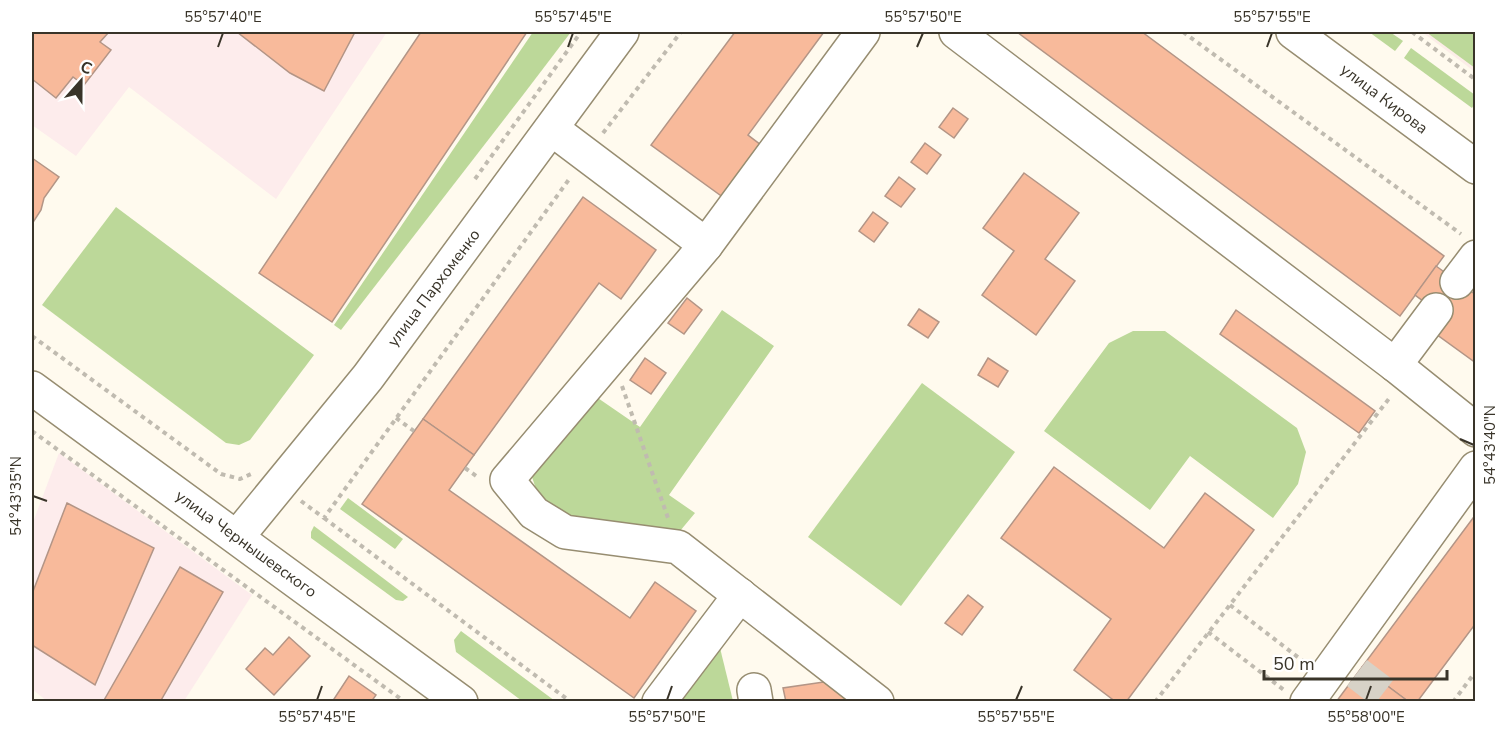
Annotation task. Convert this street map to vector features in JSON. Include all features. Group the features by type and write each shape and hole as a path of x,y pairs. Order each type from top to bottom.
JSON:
{"street":[{"name":"улица Пархоменко","path":"237,537 368,377 622,32"},
{"path":"863,32 706,245 507,480 534,513 565,532 678,547 877,702"},
{"path":"956,32 1401,370 1476,430"},
{"name":"улица Кирова","path":"1293,32 1476,167"},
{"path":"552,129 706,245"},
{"path":"1401,370 1436,310"},
{"name":"улица Чернышевского","path":"32,388 460,702"},
{"path":"1324,681 1476,468"},
{"path":"659,702 740,595"}],"path":[{"path":"324,518 586,155 681,32"},
{"path":"1183,32 1466,259"},
{"path":"1412,32 1476,80"},
{"path":"32,336 221,474 240,479 259,470"},
{"path":"612,357 678,547"},
{"path":"1155,702 1230,605 1401,370"},
{"path":"396,418 414,431"},
{"path":"32,431 405,702"},
{"path":"300,501 571,702"},
{"path":"1230,605 1324,681"},
{"path":"1208,632 1324,681"},
{"path":"1453,702 1476,671"}],"shaded area":[{"path":"32,32 387,32 276,199 129,87 76,156 32,125"},
{"path":"1422,32 1475,32 1475,72"},
{"path":"59,453 252,595 184,701 47,701 32,689 32,525"}],"green space":[{"path":"533,32 571,32 341,330 334,325"},
{"path":"1369,32 1390,32 1403,41 1395,51"},
{"path":"1426,32 1475,32 1475,68"},
{"path":"1411,48 1475,95 1472,108 1404,58"},
{"path":"116,207 314,355 250,440 239,445 226,443 42,305"},
{"path":"722,310 774,346 669,495 695,513 680,531 560,517 541,504 530,471 592,394 640,427"},
{"path":"1133,331 1165,331 1297,428 1306,452 1298,484 1273,518 1190,456 1150,510 1044,431 1109,343"},
{"path":"922,383 1015,452 901,606 808,537"},
{"path":"348,498 403,539 395,549 340,509"},
{"path":"314,526 408,597 403,601 396,600 311,538"},
{"path":"461,631 555,701 522,701 456,652 454,640"},
{"path":"720,648 733,701 679,701"}],"building":[{"path":"32,32 109,32 100,42 111,50 84,85 73,77 56,98 32,79"},
{"path":"237,32 355,32 324,91 290,73"},
{"path":"421,32 527,32 332,322 259,273"},
{"path":"735,32 824,32 748,135 769,151 731,203 651,145"},
{"path":"1017,32 1142,32 1444,256 1400,316"},
{"path":"953,108 968,119 954,138 939,127"},
{"path":"925,143 941,155 927,174 911,162"},
{"path":"32,158 59,177 44,198 41,210 32,224"},
{"path":"1024,173 1079,213 1045,259 1075,281 1036,335 982,295 1014,251 983,228"},
{"path":"899,177 915,189 901,207 885,196"},
{"path":"583,197 656,250 621,299 599,283 474,455 423,419"},
{"path":"873,212 888,223 874,242 859,231"},
{"path":"1436,266 1476,295 1476,363 1436,334 1447,319 1415,295"},
{"path":"687,298 702,310 684,334 668,323"},
{"path":"919,309 939,322 928,338 908,325"},
{"path":"1236,310 1375,411 1359,433 1220,334"},
{"path":"645,358 666,373 651,394 630,380"},
{"path":"988,358 1008,371 998,387 978,375"},
{"path":"423,419 474,455 449,490 630,618 655,582 696,611 634,698 362,504"},
{"path":"1054,467 1164,548 1205,493 1254,530 1126,702 1116,702 1074,670 1111,619 1001,538"},
{"path":"67,503 154,548 95,685 32,645 32,594"},
{"path":"1476,514 1476,623 1417,702 1409,702 1362,667"},
{"path":"180,567 223,592 160,702 103,702"},
{"path":"968,595 983,607 962,635 945,623"},
{"path":"289,637 310,656 274,695 246,669 265,648 273,655"},
{"path":"1362,667 1409,702 1336,702"},
{"path":"349,676 376,695 371,702 332,702"},
{"path":"844,679 847,702 786,702 783,688"}],"tunnel":[{"path":"1357,673 1395,702"}]}
